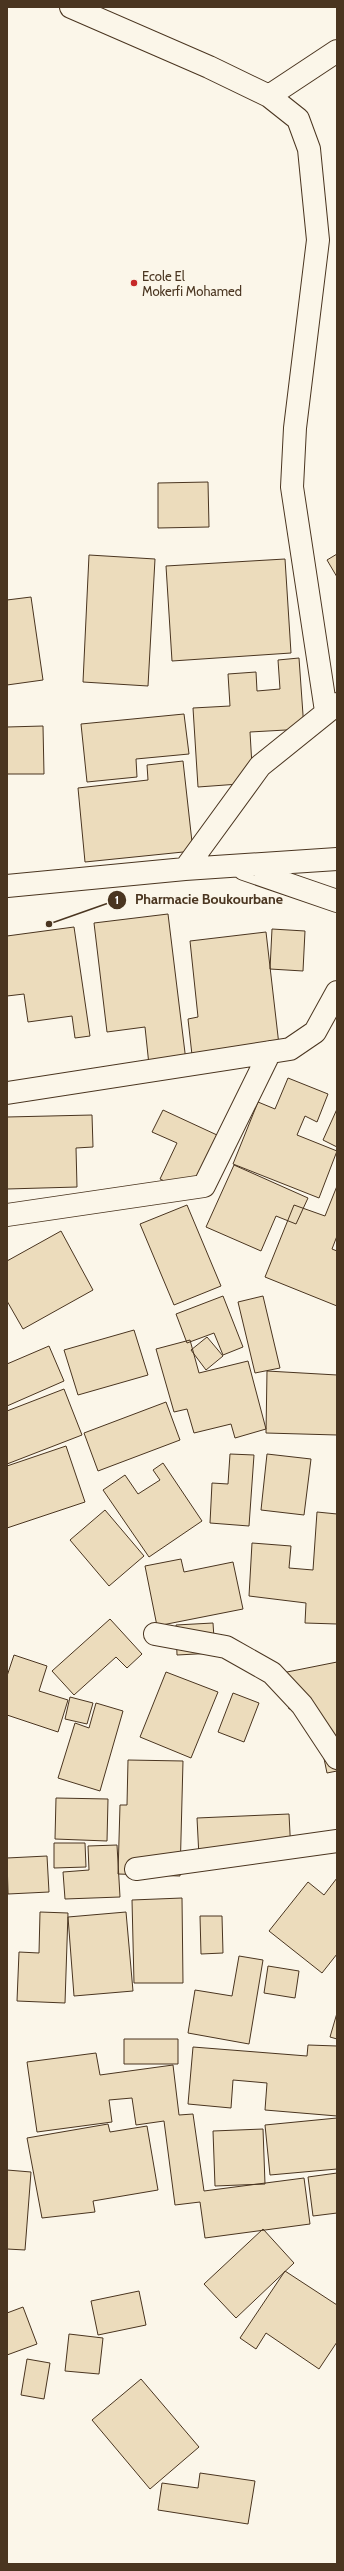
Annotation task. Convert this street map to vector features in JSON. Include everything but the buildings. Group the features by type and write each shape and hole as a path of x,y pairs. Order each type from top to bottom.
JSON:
{"street":[{"path":"71,7 210,67 269,96 298,119 309,148 318,240 295,428 292,487 332,707 260,766 185,869"},
{"path":"269,96 337,51"},
{"path":"7,886 185,869 337,859"},
{"path":"235,866 337,901"},
{"path":"7,1093 290,1049 315,1032 337,992"},
{"path":"7,1215 204,1186 270,1052"},
{"path":"155,1634 226,1647 272,1673 302,1705 337,1758"},
{"path":"136,1869 337,1841"}],"place":[{"name":"Ecole El Mokerfi Mohamed","path":"134,283"},
{"name":"Pharmacie Boukourbane","path":"49,924"}]}
